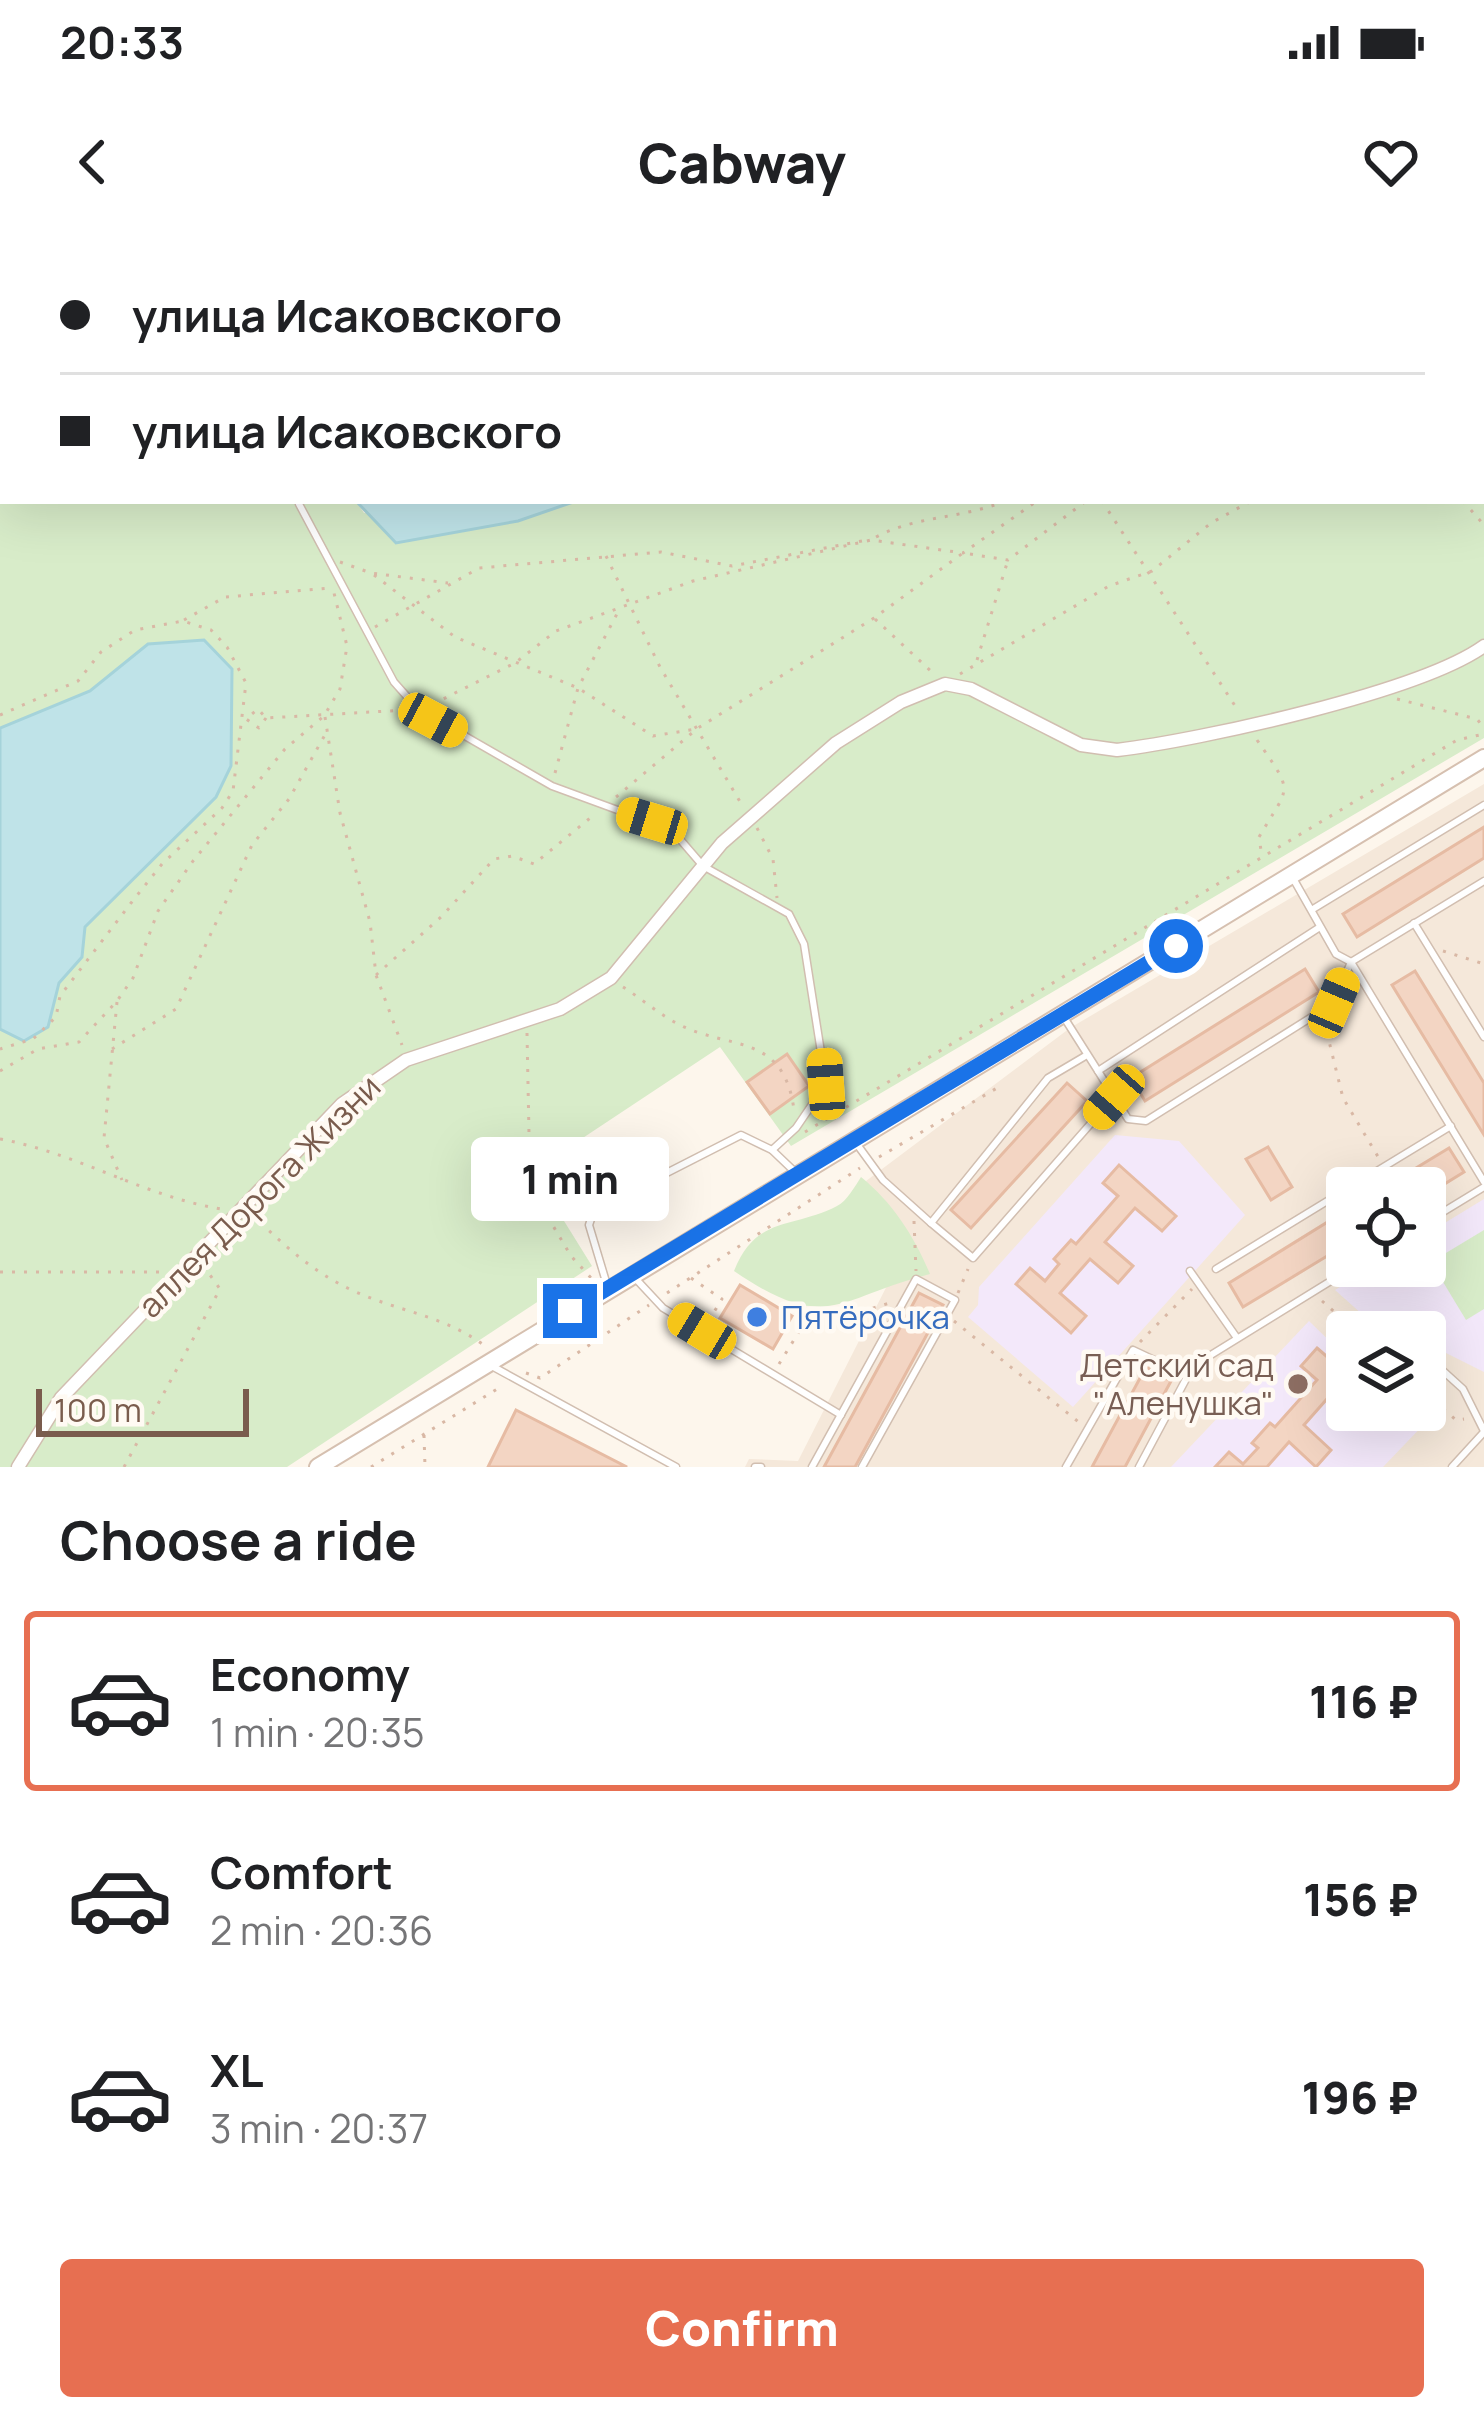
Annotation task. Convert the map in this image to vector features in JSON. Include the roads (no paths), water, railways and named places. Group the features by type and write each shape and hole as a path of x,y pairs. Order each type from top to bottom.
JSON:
{"street":[{"name":"аллея Дорога Жизни","path":"18,1467 61,1398 238,1207 343,1104 406,1060 526,1021 611,978 749,818 836,743 901,702 945,684 971,688 1081,745 1117,750 1370,692 1425,676 1484,646"},
{"path":"318,1467 600,1283 633,1275 1484,758"}],"lane":[{"path":"299,504 394,682 418,709 552,786 672,830 703,866 789,914 804,944 826,1084 796,1128 772,1150"},
{"path":"1312,910 1484,805"},
{"path":"1292,877 1336,954 1351,962 1484,1184 1446,1209"},
{"path":"1062,1014 1128,1119 1146,1121 1334,1003 1351,962 1484,881"},
{"path":"1414,923 1484,1037"},
{"path":"1098,1071 1320,927"},
{"path":"931,1223 1048,1078 1087,1055"},
{"path":"854,1142 913,1207 973,1258 1114,1097"},
{"path":"1384,1167 1450,1126"},
{"path":"600,1283 589,1225 594,1210 741,1135 772,1150 798,1174"},
{"path":"1216,1269 1326,1202"},
{"path":"1190,1271 1237,1338"},
{"path":"633,1275 655,1301 841,1415"},
{"path":"812,1467 916,1279 955,1300 863,1467"},
{"path":"1139,1467 1193,1366 1326,1284"},
{"path":"1066,1467 1133,1350 1188,1376"},
{"path":"487,1355 512,1380 676,1467"},
{"path":"1446,1374 1462,1389 1484,1432 1452,1467"}],"water":[{"path":"359,504 567,504 518,521 396,543"},
{"path":"204,640 232,669 231,766 216,797 85,927 82,957 59,983 48,1027 24,1041 0,1029 0,728 90,691 148,644"}],"place":[{"name":"Пятёрочка","path":"757,1317"},
{"name":"Детский сад \"Аленушка\"","path":"1298,1384"}]}
